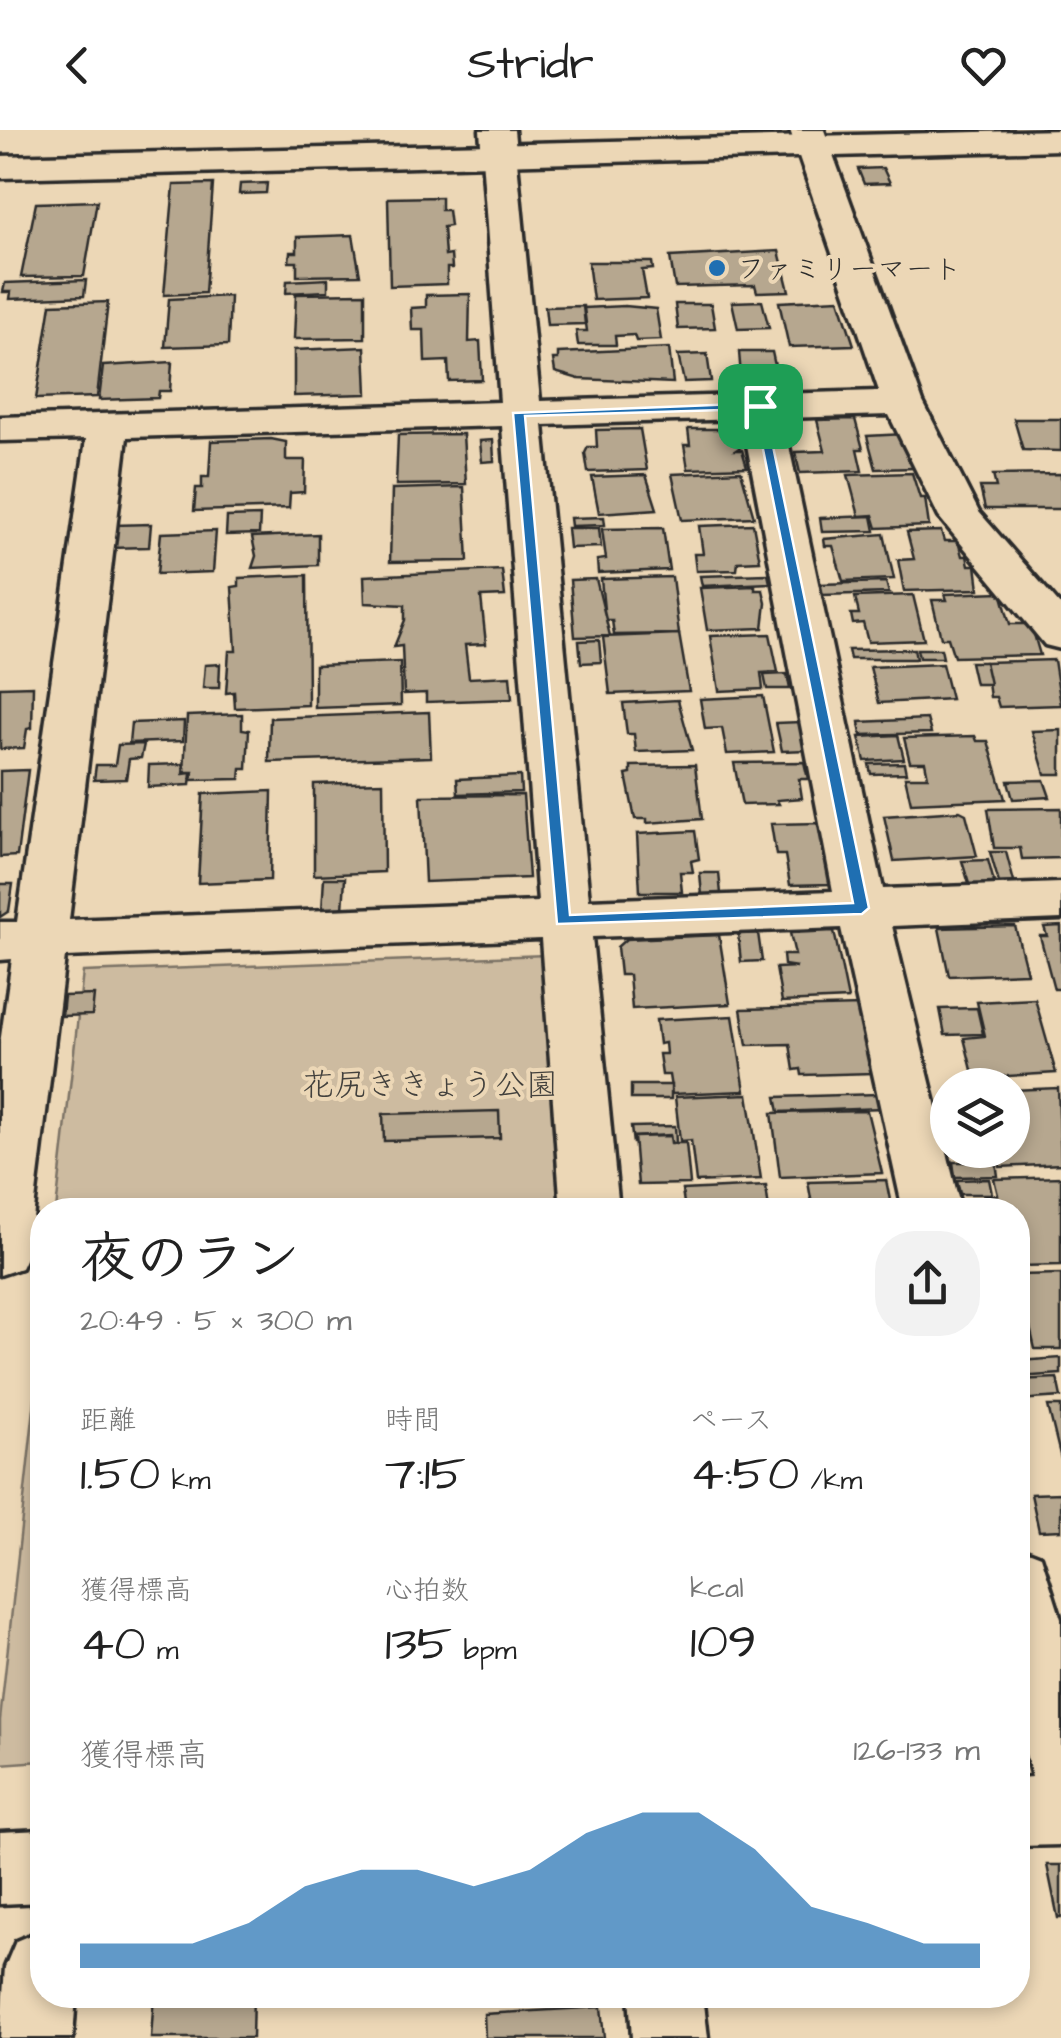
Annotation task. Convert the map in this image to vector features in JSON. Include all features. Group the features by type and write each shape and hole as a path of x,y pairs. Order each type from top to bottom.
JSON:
{"street":[{"path":"0,168 652,130"},
{"path":"809,138 903,402 960,517 1061,635"},
{"path":"497,139 589,1198"},
{"path":"0,147 497,139 1061,140"},
{"path":"0,429 903,402"},
{"path":"760,406 862,908 929,1198"},
{"path":"0,1251 21,940 108,426"},
{"path":"21,940 1061,901"},
{"path":"1030,1629 1061,1763"},
{"path":"1030,1811 1061,1810"},
{"path":"0,1868 30,1867"},
{"path":"36,2038 39,2008"},
{"path":"667,2008 670,2038"}],"green space":[{"name":"花尻ききょう公園","path":"547,955 566,1198 57,1198 83,972"},
{"path":"30,1445 30,1762 0,1764 0,1720"}],"building":[{"path":"883,168 890,183 864,184 858,169"},
{"path":"267,183 266,193 239,194 240,184"},
{"path":"213,184 205,293 164,295 174,185"},
{"path":"441,197 441,210 448,210 450,226 443,227 445,256 451,255 452,268 447,268 447,284 390,286 388,198"},
{"path":"97,201 84,276 21,277 36,203"},
{"path":"353,235 360,275 297,276 297,262 289,262 290,252 297,252 297,237"},
{"path":"779,251 789,291 757,292 755,285 675,287 670,257"},
{"path":"588,262 652,262 653,269 642,270 647,298 593,300"},
{"path":"328,279 328,291 286,293 287,281"},
{"path":"86,280 84,296 10,299 11,292 3,292 5,283"},
{"path":"365,293 365,338 294,339 296,294"},
{"path":"470,294 469,342 480,341 482,380 449,381 448,361 425,362 424,330 412,330 411,308 426,307 426,295"},
{"path":"230,296 228,345 165,347 169,299"},
{"path":"839,299 854,345 789,347 779,302"},
{"path":"762,301 769,328 738,329 732,302"},
{"path":"108,302 97,397 36,399 51,304"},
{"path":"675,304 711,304 715,328 678,329"},
{"path":"583,306 585,324 547,325 545,307"},
{"path":"584,308 656,309 661,340 636,341 634,335 615,336 616,345 578,345 576,331 587,331"},
{"path":"365,347 367,394 294,396 294,350"},
{"path":"669,348 673,383 579,379 555,372 553,359 558,359 558,353"},
{"path":"739,352 772,352 778,380 746,380 741,376"},
{"path":"707,354 711,381 684,382 678,355"},
{"path":"172,362 170,391 159,391 158,398 99,400 103,366"},
{"path":"855,419 863,449 857,449 862,471 800,473 795,452 825,451 817,420"},
{"path":"1014,419 1061,419 1061,451 1023,450"},
{"path":"640,429 647,470 588,472 585,453 588,447 597,447 596,430"},
{"path":"688,429 739,429 742,446 736,450 742,450 747,467 688,469 684,445 690,445"},
{"path":"463,434 466,484 396,485 398,435"},
{"path":"905,434 916,468 876,469 867,436"},
{"path":"493,440 494,461 482,462 480,441"},
{"path":"211,441 286,442 286,460 305,460 304,492 290,493 289,508 194,511 196,488 202,488 202,477 209,477"},
{"path":"741,471 754,517 682,520 672,474"},
{"path":"912,473 920,498 925,498 929,526 877,528 873,515 859,516 848,475"},
{"path":"1061,474 1061,509 985,509 980,487 996,487 993,475"},
{"path":"646,475 657,509 599,513 592,477"},
{"path":"464,487 468,561 390,562 392,489"},
{"path":"260,516 259,534 226,535 227,517"},
{"path":"872,516 875,531 822,532 820,518"},
{"path":"604,517 605,525 571,526 570,518"},
{"path":"151,524 149,547 109,548 113,525"},
{"path":"753,524 760,561 738,562 737,570 696,571 694,554 703,554 699,526"},
{"path":"567,528 599,528 601,547 569,548"},
{"path":"663,528 669,570 598,573 597,560 606,559 602,529"},
{"path":"216,531 213,572 157,574 161,533"},
{"path":"941,531 944,541 958,541 962,556 967,556 969,565 976,565 979,589 904,591 898,560 914,559 907,532"},
{"path":"318,534 318,565 252,568 256,556 252,537"},
{"path":"884,534 894,579 843,581 833,546 825,546 824,539"},
{"path":"502,570 505,596 481,597 486,644 465,645 469,678 510,676 512,699 426,702 426,693 404,694 402,646 394,647 405,620 405,605 365,603 364,576"},
{"path":"768,574 770,583 702,586 700,576"},
{"path":"307,575 308,705 235,708 234,692 226,693 229,651 236,651 232,587 239,586 239,578"},
{"path":"672,577 679,634 614,635 612,620 605,620 601,579"},
{"path":"596,579 610,636 575,637 570,580"},
{"path":"886,582 889,593 822,595 820,584"},
{"path":"755,586 755,590 763,590 766,603 763,628 707,630 700,588"},
{"path":"1001,592 1010,624 1031,624 1040,655 954,657 948,638 941,638 932,600 947,600 945,594"},
{"path":"913,595 924,640 868,642 863,623 853,624 851,614 859,614 855,597"},
{"path":"679,634 689,691 610,694 603,637"},
{"path":"770,634 778,672 761,673 763,689 719,691 710,636"},
{"path":"599,640 601,662 581,663 579,641"},
{"path":"914,649 916,659 850,659 848,650"},
{"path":"917,649 941,649 943,658 919,658"},
{"path":"1054,660 1061,705 999,707 996,697 990,697 985,662"},
{"path":"400,662 401,705 315,708 315,665"},
{"path":"970,662 985,662 990,684 975,684"},
{"path":"220,664 219,688 203,688 205,665"},
{"path":"942,664 951,699 879,703 870,667"},
{"path":"787,674 790,689 767,689 764,675"},
{"path":"33,686 32,728 27,729 24,748 0,749 0,687"},
{"path":"763,696 774,752 727,754 722,728 705,729 700,699"},
{"path":"678,700 692,750 636,752 634,734 627,734 623,703"},
{"path":"429,712 431,757 269,762 270,718"},
{"path":"242,714 242,729 249,730 247,769 241,769 240,779 192,780 193,772 184,772 187,716"},
{"path":"927,719 931,733 861,735 859,722"},
{"path":"184,721 183,741 129,743 131,723"},
{"path":"801,722 807,750 782,751 776,723"},
{"path":"1061,730 1061,774 1045,774 1032,731"},
{"path":"898,735 904,759 865,761 859,737"},
{"path":"975,736 977,741 988,741 1005,799 911,803 905,777 928,777 925,762 910,762 904,738"},
{"path":"144,744 141,758 129,759 126,779 94,780 96,765 115,765 118,745"},
{"path":"804,762 808,779 799,779 802,798 777,800 779,804 742,805 734,763"},
{"path":"904,763 906,773 871,774 869,764"},
{"path":"184,764 183,774 191,773 190,785 148,787 149,765"},
{"path":"695,765 702,819 647,823 647,819 635,819 626,775 631,774 631,766"},
{"path":"28,770 17,856 0,857 0,771"},
{"path":"520,776 521,792 458,794 457,779"},
{"path":"1044,780 1050,797 1013,799 1008,781"},
{"path":"383,782 384,872 314,875 314,784"},
{"path":"272,791 270,880 198,883 203,794"},
{"path":"523,795 529,878 425,882 421,796"},
{"path":"1061,808 1061,858 1022,859 1020,848 994,848 988,809"},
{"path":"960,811 966,814 977,856 894,861 884,816"},
{"path":"821,823 831,884 790,885 785,855 776,855 771,824"},
{"path":"695,831 699,859 691,861 693,872 680,872 682,892 640,892 637,834"},
{"path":"990,852 1006,852 1014,882 999,883"},
{"path":"988,860 995,886 970,887 962,861"},
{"path":"700,873 719,873 721,894 702,895"},
{"path":"324,878 345,878 343,910 322,911"},
{"path":"0,884 13,884 9,911 0,917"},
{"path":"1015,926 1027,973 949,976 939,928"},
{"path":"1061,926 1061,989 1054,989 1040,936 1047,936 1044,927"},
{"path":"834,931 848,999 782,1002 776,968 797,967 784,965 783,955 795,955 790,933"},
{"path":"758,933 762,961 741,962 738,934"},
{"path":"719,935 730,1004 632,1009 629,975 620,975 617,947 626,939"},
{"path":"94,995 92,1015 62,1016 64,996"},
{"path":"1035,999 1056,1073 1030,1075 1030,1068 972,1068 964,1038 985,1036 977,1002"},
{"path":"861,1006 873,1073 802,1075 801,1069 794,1070 790,1044 747,1045 741,1009"},
{"path":"977,1008 983,1034 945,1035 940,1009"},
{"path":"733,1016 745,1091 672,1094 669,1075 662,1075 659,1054 666,1054 665,1043 659,1044 656,1020"},
{"path":"631,1085 671,1085 671,1099 631,1099"},
{"path":"1058,1088 1061,1164 1030,1166 1030,1089"},
{"path":"748,1094 761,1179 696,1182 691,1140 680,1141 675,1097"},
{"path":"878,1094 882,1108 779,1112 776,1097"},
{"path":"499,1111 500,1138 384,1141 383,1114"},
{"path":"867,1111 882,1173 780,1177 772,1113"},
{"path":"675,1126 676,1143 671,1143 670,1135 633,1137 633,1144 631,1127"},
{"path":"670,1136 671,1143 686,1143 690,1184 638,1185 634,1137"},
{"path":"954,1168 997,1168 998,1176 955,1177"},
{"path":"1061,1177 1061,1265 1030,1266 1030,1198 985,1198 998,1195 994,1179"},
{"path":"989,1179 992,1194 960,1194 957,1180"},
{"path":"886,1180 890,1198 811,1198 808,1182"},
{"path":"766,1186 768,1198 683,1198 682,1190"},
{"path":"1061,1274 1061,1349 1035,1349 1030,1327 1030,1275"},
{"path":"1061,1358 1061,1374 1030,1376 1030,1360"},
{"path":"1057,1378 1061,1397 1030,1399 1030,1379"},
{"path":"1048,1406 1061,1406 1061,1459"},
{"path":"1061,1493 1061,1530 1039,1531 1031,1494"},
{"path":"1047,1865 1061,1865 1061,1918 1058,1918"},
{"path":"153,2008 253,2008 252,2038 151,2038"},
{"path":"601,2008 604,2038 485,2038 484,2014"}],"place":[{"name":"ファミリーマート","path":"717,268"}],"route":[{"path":"760,406 862,908 562,920 519,413 760,406"}]}
